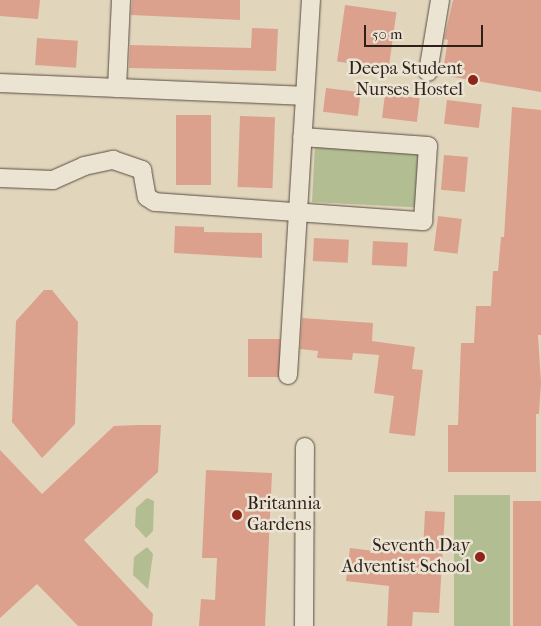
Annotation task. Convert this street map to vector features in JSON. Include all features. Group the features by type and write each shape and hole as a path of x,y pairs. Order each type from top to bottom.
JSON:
{"street":[{"path":"117,88 121,0"},
{"path":"288,375 311,0"},
{"path":"428,72 440,0"},
{"path":"0,83 305,96"},
{"path":"0,178 53,180 84,166 113,160 142,170 148,197 155,202 422,221 428,146 302,137"},
{"path":"304,626 305,447"}],"green space":[{"path":"315,145 421,151 418,207 312,202"},
{"path":"454,495 510,495 510,626 454,626"},
{"path":"147,498 154,501 153,531 146,538 135,526 136,508"},
{"path":"147,547 153,554 148,589 133,575 134,557"}],"building":[{"path":"0,0 40,0 38,19 0,16"},
{"path":"132,0 240,0 240,20 131,15"},
{"path":"453,0 541,0 541,92 442,75 448,40 444,39"},
{"path":"345,5 396,12 389,69 337,61"},
{"path":"252,28 278,29 276,71 129,68 130,45 251,48"},
{"path":"37,38 78,41 76,68 35,65"},
{"path":"326,88 361,92 358,116 323,112"},
{"path":"385,94 420,98 417,122 382,118"},
{"path":"447,100 482,104 479,128 444,124"},
{"path":"512,107 541,110 541,335 538,335 541,383 539,414 536,414 536,472 448,472 448,425 458,425 461,343 474,343 476,306 491,306 493,271 498,271 501,237 504,237"},
{"path":"176,115 211,115 211,185 176,185"},
{"path":"240,116 275,117 273,188 238,187"},
{"path":"444,155 468,157 465,192 441,190"},
{"path":"438,216 462,219 458,254 434,251"},
{"path":"175,226 204,227 204,232 262,233 262,258 174,253"},
{"path":"314,238 349,240 348,263 313,261"},
{"path":"373,241 408,243 407,267 372,265"},
{"path":"44,290 52,290 78,322 75,424 42,458 12,422 16,321"},
{"path":"302,318 373,323 372,341 415,347 412,369 423,370 415,436 389,433 394,396 374,393 379,355 353,353 352,360 317,358 318,351 300,349"},
{"path":"248,339 280,339 280,377 248,377"},
{"path":"161,425 158,472 84,540 153,614 152,626 78,626 37,584 0,618 0,450 42,494 114,426"},
{"name":"Britannia Gardens","path":"206,470 272,473 265,626 199,626 201,599 215,600 217,558 202,558"},
{"path":"513,501 541,501 541,626 513,626"},
{"path":"425,511 445,512 439,613 413,612 412,626 387,626 389,586 346,581 350,548 390,553 390,551 423,552"}],"place":[{"name":"Deepa Student Nurses Hostel","path":"473,80"},
{"name":"Britannia Gardens","path":"237,515"},
{"name":"Seventh Day Adventist School","path":"480,557"}]}
